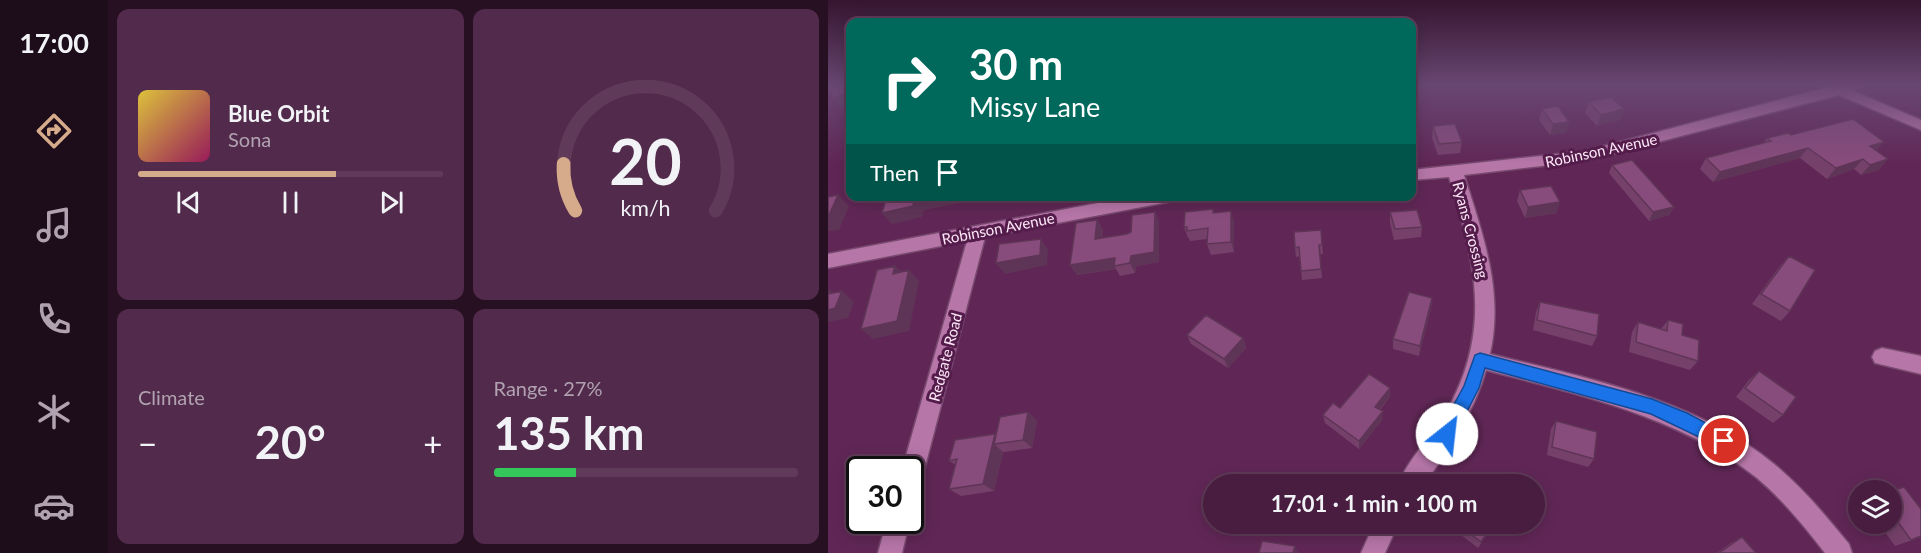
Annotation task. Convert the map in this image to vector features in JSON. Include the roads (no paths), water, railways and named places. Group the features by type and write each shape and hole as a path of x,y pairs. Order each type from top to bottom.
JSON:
{"street":[{"name":"Robinson Avenue","path":"1416,175 1562,160 1612,151 1752,112"},
{"path":"1891,112 1921,125"},
{"name":"Ryans Crossing","path":"1417,474 1456,419 1480,360 1486,334 1485,280 1475,234 1455,171"},
{"name":"Robinson Avenue","path":"828,261 1142,201"},
{"name":"Redgate Road","path":"917,456 978,232"},
{"path":"1882,357 1921,365"},
{"path":"1480,360 1652,407 1712,433 1780,484 1804,507 1840,553"},
{"path":"890,553 895,534"},
{"path":"1373,553 1382,534"}]}
